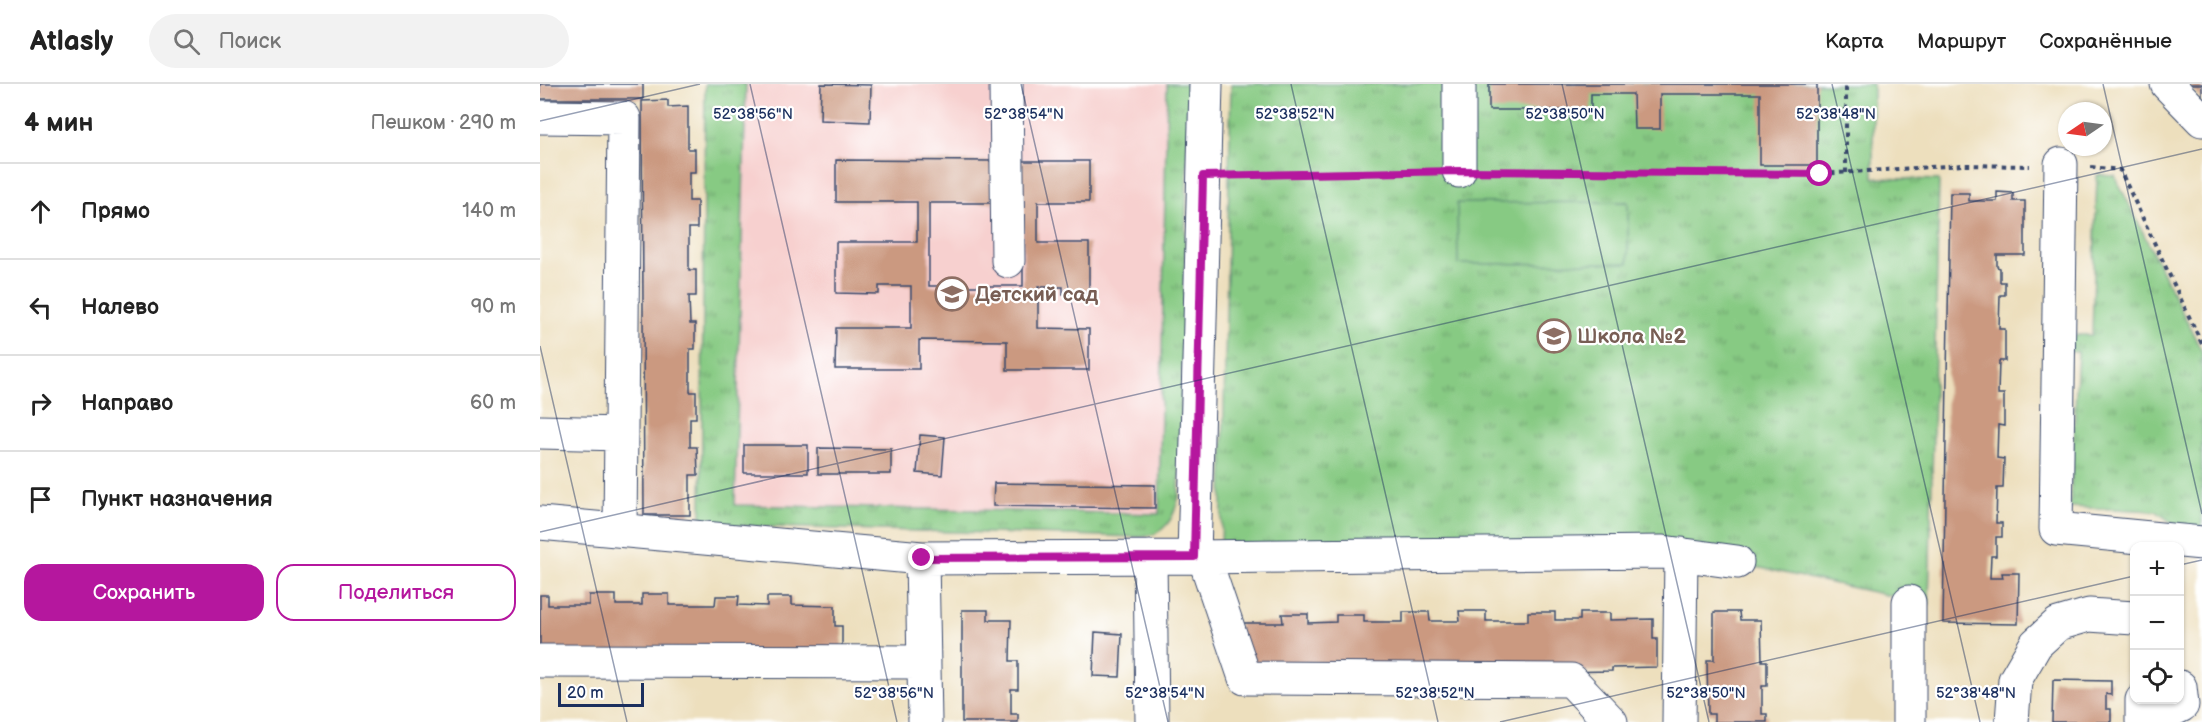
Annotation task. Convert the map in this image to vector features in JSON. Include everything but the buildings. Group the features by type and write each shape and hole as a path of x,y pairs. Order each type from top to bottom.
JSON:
{"lane":[{"path":"1006,84 1008,261"},
{"path":"1206,84 1199,557 1245,678 1571,680 1611,722"},
{"path":"1459,171 1460,84"},
{"path":"2167,84 2202,120"},
{"path":"540,117 624,117 620,530"},
{"path":"2061,164 2056,529 2144,542"},
{"path":"540,432 621,434"},
{"path":"540,523 922,558 1663,552 1737,562"},
{"path":"2184,543 2202,543"},
{"path":"1679,722 1680,554"},
{"path":"1150,557 1152,722"},
{"path":"922,558 925,722"},
{"path":"1909,602 1909,722"},
{"path":"2012,722 2015,680 2036,644 2058,624 2090,615 2130,618"},
{"path":"540,661 924,662"},
{"path":"2142,704 2142,722"}],"path":[{"path":"1846,84 1846,173"},
{"path":"1203,176 1459,171 1846,173 1963,165 2061,164 2120,170 2202,344"}],"shaded area":[{"name":"Детский сад","path":"746,84 1167,84 1160,514 735,505"}],"green space":[{"path":"705,84 746,84 735,505 1159,514 1167,84 1189,84 1179,496 1167,524 1156,533 1140,537 701,525"},
{"name":"Школа №2","path":"1231,84 1873,84 1873,178 1939,180 1929,604 1686,552 1221,550"},
{"path":"2097,175 2115,176 2202,352 2202,532 2186,533 2156,511 2070,507 2078,352 2063,351 2063,335 2092,335"},
{"path":"1628,202 1628,263 1458,264 1457,203"}],"place":[{"name":"Детский сад","path":"952,294"},
{"name":"Школа №2","path":"1554,336"}],"route":[{"path":"922,558 1194,557 1203,176 1459,171 1820,174"}]}
